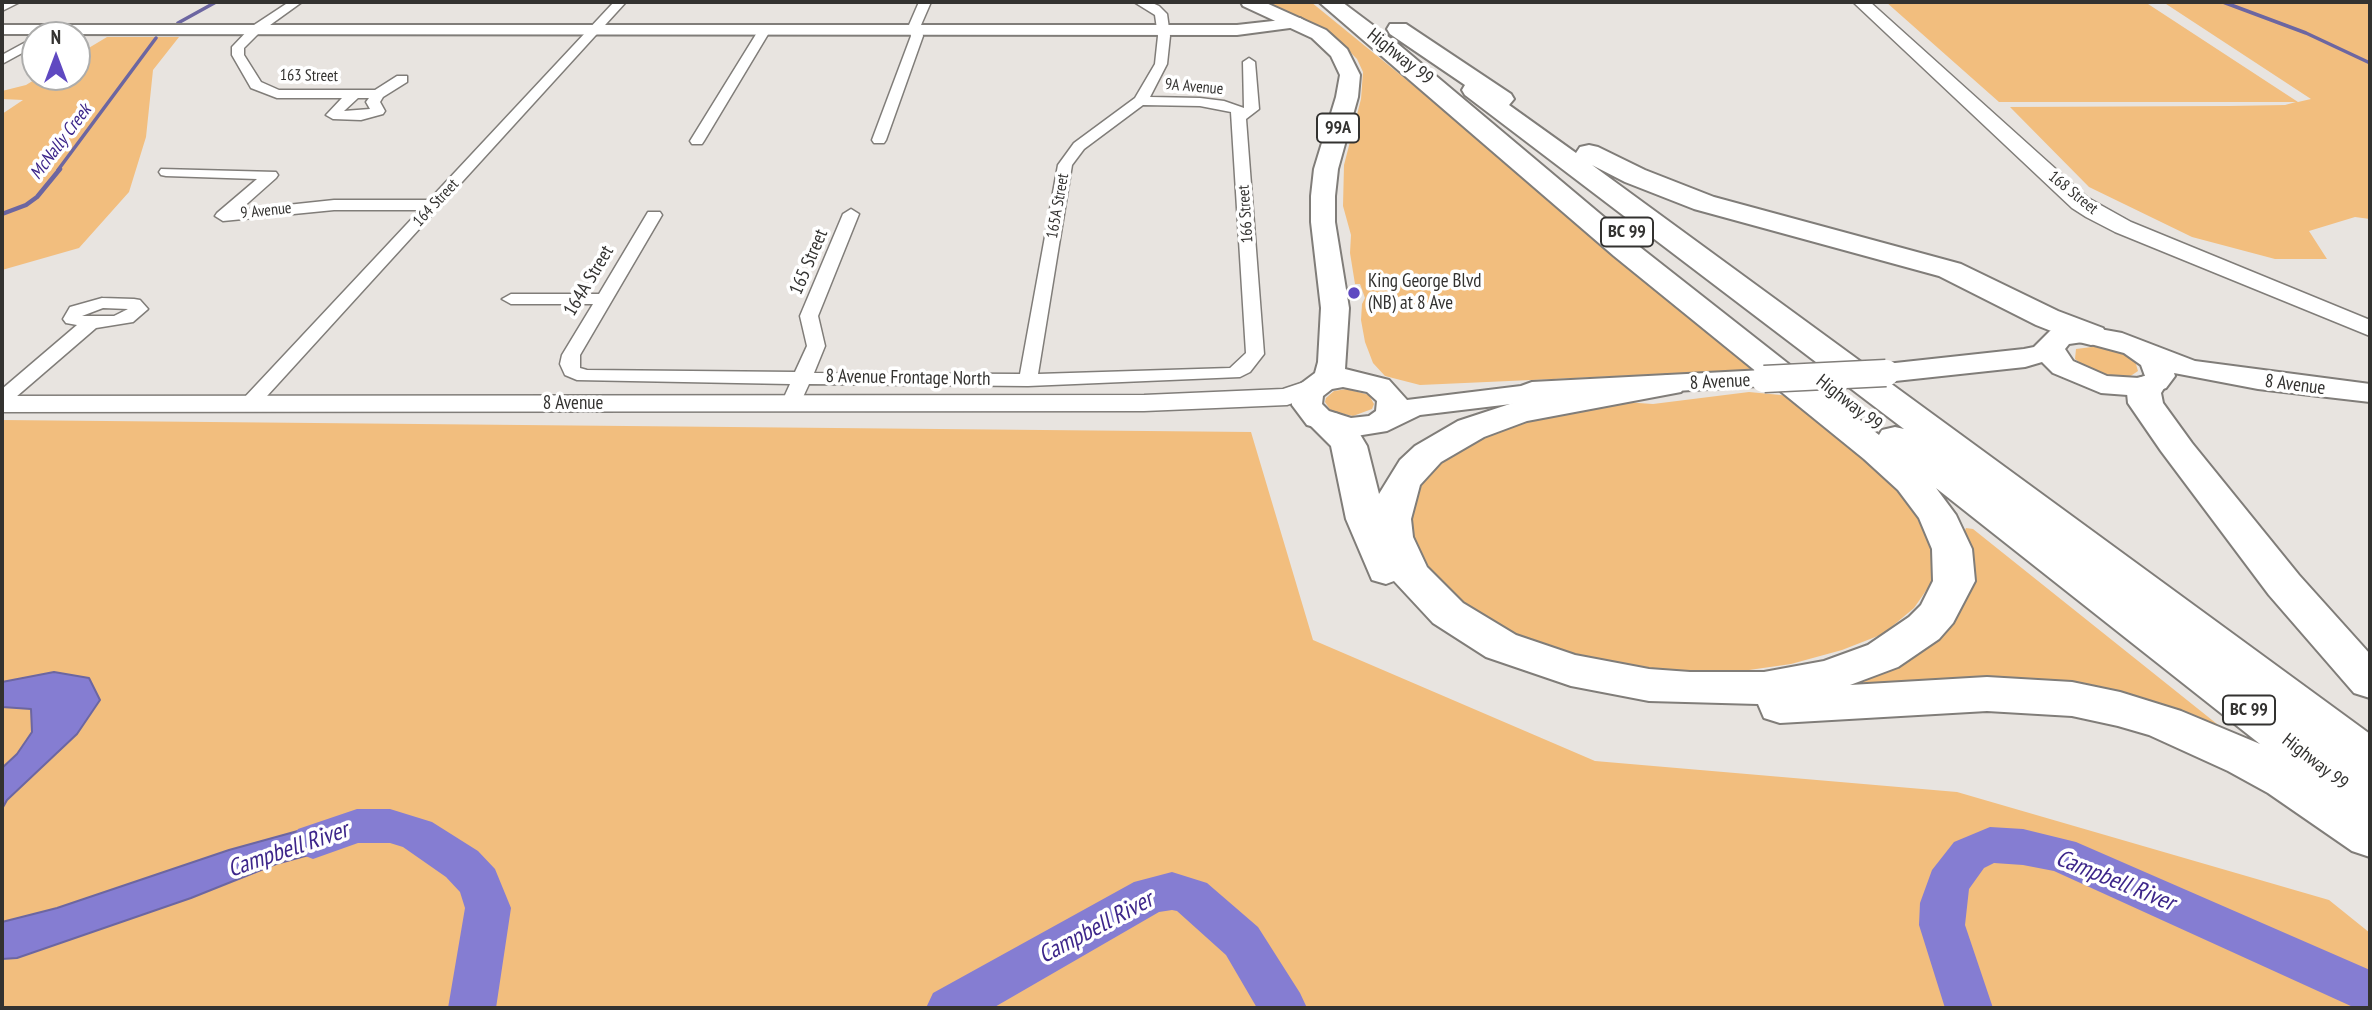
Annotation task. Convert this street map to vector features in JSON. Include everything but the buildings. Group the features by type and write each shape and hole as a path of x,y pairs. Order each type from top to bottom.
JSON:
{"highway":[{"name":"Highway 99","path":"1329,2 1361,13 2370,758"},
{"name":"Highway 99","path":"1361,13 2370,804"},
{"path":"1361,13 1546,127 1635,176 1733,212 1950,270 2047,318 2091,335"},
{"path":"1361,13 1625,250 1877,451 1911,482 1937,515 1952,549 1954,580 1938,612 1924,628 1882,656 1829,676 1764,688 1690,688 1610,679 1535,659 1501,646 1473,630 1428,596 1400,557 1392,519 1401,485 1413,468 1428,454 1471,429 1519,412 1669,385"},
{"path":"2152,384 2145,391 2145,399 2160,425 2284,585 2370,682"},
{"path":"1320,402 1349,446 1365,519 1380,559 1409,603 1459,642 1516,669 1609,695 1695,706 1800,705 1987,695 2072,699 2120,709 2204,739 2285,780 2370,836"}],"main road":[{"name":"99A","path":"1250,2 1300,23 1330,43 1345,61 1349,75 1347,97 1326,169 1323,196 1323,222 1335,309 1333,362 1320,402"},
{"name":"168 Street","path":"1861,2 2080,203 2094,212 2135,232 2370,329"},
{"name":"99A","path":"1335,309 1354,361 1379,397"},
{"name":"8 Avenue","path":"1886,373 2017,359 2042,354 2060,337 2091,335 2118,341 2169,363 2196,370 2285,384 2370,393"},
{"path":"2050,348 2059,364 2086,379"},
{"path":"2141,351 2159,367 2160,376 2152,384"},
{"name":"8 Avenue","path":"1379,397 1426,405 1555,391 1764,379 1886,373 2042,372 2119,387 2182,384 2370,409"},
{"path":"1343,378 1379,397 1364,427 1337,426 1320,402 1343,378"},
{"name":"8 Avenue","path":"2,401 1144,403 1303,412 1320,402"}],"street":[{"path":"2,8 14,2"},
{"name":"163 Street","path":"296,2 255,30 239,45 237,51 259,87 277,94 378,94"},
{"name":"164 Street","path":"250,403 620,2"},
{"path":"880,140 917,36 915,24 925,2"},
{"path":"1140,2 1160,11 1164,30"},
{"path":"91,32 1237,30 1300,23"},
{"path":"2,30 21,31"},
{"name":"165A Street","path":"1028,380 1065,165 1079,146 1140,101 1149,89 1161,64 1164,30"},
{"path":"697,141 764,31"},
{"path":"2,60 21,49"},
{"name":"166 Street","path":"1243,368 1255,354 1240,117 1252,109 1249,62"},
{"name":"163 Street","path":"354,94 333,115 361,116 378,111 373,102 378,94 402,79"},
{"name":"9A Avenue","path":"1140,101 1224,105 1238,110 1240,117"},
{"name":"9 Avenue","path":"166,172 271,175 223,216 334,205 434,205"},
{"name":"165 Street","path":"791,404 816,346 809,316 852,214"},
{"name":"164A Street","path":"572,371 569,364 571,355 601,299 654,215"},
{"path":"511,299 601,299"},
{"path":"2,401 91,323"},
{"name":"8 Avenue Frontage North","path":"572,371 584,376 1028,380 1219,375 1243,368"}],"shaded area":[{"path":"1266,2 1311,2 1738,350 1754,370 1420,385 1385,376 1373,363 1365,342 1361,320 1365,298 1360,284 1355,284 1350,253 1351,235 1343,206 1344,165 1361,99 1363,72 1357,59 1332,34"},
{"path":"1886,2 2145,2 2298,102 2311,99 2163,2 2370,2 2370,219 2355,217 2309,231 2327,259 2275,259 2192,237 2089,187 2010,107 2229,106 2285,105 2296,102 1999,102"},
{"path":"107,37 179,37 153,70 146,137 129,192 79,248 2,270 2,114 23,100 2,99 2,91 21,86 21,91 91,91 91,47"},
{"path":"2100,346 2128,356 2135,361 2138,371 2129,377 2110,376 2088,369 2075,359 2076,349"},
{"path":"1347,389 1369,395 1374,404 1372,409 1353,416 1331,411 1325,402 1326,398 1334,391"},
{"path":"1749,392 1791,396 1886,474 1927,527 1936,557 1932,582 1914,608 1883,634 1842,650 1791,664 1735,672 1668,672 1605,665 1503,633 1464,609 1434,579 1415,548 1409,520 1415,489 1433,465 1465,443 1507,425 1624,402 1653,404"},
{"path":"2,420 1251,432 1313,640 1595,761 1957,792 2329,900 2370,933 2370,1008 2,1008 2,960 17,958 191,898 276,864 327,850 355,826 305,829 229,850 57,908 2,922 2,809 54,672 2,682"},
{"path":"1966,528 1973,529 2232,736 1848,687 1842,679 1911,651"},
{"path":"7,705 31,709 32,732 17,754 2,768 2,707"}],"water":[{"path":"54,672 89,678 100,700 77,734 7,800 2,809 2,768 17,754 32,732 31,709 2,707 2,682"},
{"path":"357,826 327,850 276,864 191,898 17,958 2,959 2,922 57,908 229,850 305,829"}],"waterway":[{"name":"McNally Creek","path":"178,23 216,2"},
{"path":"2223,2 2306,33 2370,63"},
{"name":"McNally Creek","path":"58,170 156,38"},
{"name":"McNally Creek","path":"2,214 26,205 37,197 60,169"},
{"name":"Campbell River","path":"313,841 357,826 390,826 417,834 462,864 479,882 488,908 472,1008"},
{"name":"Campbell River","path":"1969,1008 1942,925 1943,903 1948,883 1969,855 1990,845 2023,847 2061,855 2370,992"},
{"name":"Campbell River","path":"950,1008 1150,895 1172,891 1191,896 1242,941 1283,1008"}],"place":[{"name":"King George Blvd (NB) at 8 Ave","path":"1354,293"}]}
